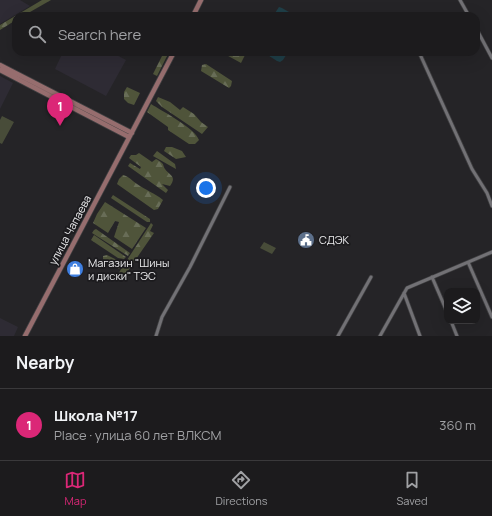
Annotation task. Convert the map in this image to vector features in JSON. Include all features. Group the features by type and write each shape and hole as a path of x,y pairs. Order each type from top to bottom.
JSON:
{"main road":[{"path":"195,12 201,0"},
{"name":"улица Чапаева","path":"25,336 172,56"},
{"path":"0,65 130,135"},
{"path":"0,70 130,135"}],"street":[{"path":"460,0 467,12"},
{"path":"480,36 492,58"},
{"path":"421,56 472,169 487,193 492,206"},
{"path":"156,336 162,317 190,267 230,187"},
{"path":"380,336 408,288 492,252"},
{"path":"468,262 492,317"},
{"path":"338,336 370,276"},
{"path":"432,277 444,305"},
{"path":"404,293 420,336"},
{"path":"452,324 457,336"}],"shaded area":[{"path":"0,0 20,0 30,6 20,12 12,12 12,17 0,24"},
{"path":"61,56 118,56 126,60 106,96 55,69"},
{"path":"0,76 13,83 0,109"},
{"path":"0,318 18,327 14,336 0,336"}],"green space":[{"path":"42,0 51,0 30,12 22,12"},
{"path":"12,18 12,22 0,30 0,25"},
{"path":"162,56 167,56 157,76 153,74"},
{"path":"228,56 244,56 241,63"},
{"path":"206,64 232,81 231,86 229,88 201,71 202,65"},
{"path":"127,87 140,93 134,105 128,103 124,99 124,92"},
{"path":"158,97 170,102 180,110 183,107 194,114 208,127 202,134 162,107 156,101"},
{"path":"151,104 185,125 196,135 199,140 195,144 189,144 168,130 168,127 147,112"},
{"path":"2,116 14,122 2,144 0,143 0,120"},
{"path":"166,147 172,147 182,151 186,157 176,159 164,151"},
{"path":"157,151 175,164 176,169 153,156"},
{"path":"139,153 152,162 156,159 160,161 172,176 173,180 170,186 162,184 168,190 166,193 128,166 130,163 140,169 141,167 129,158 131,155 136,155"},
{"path":"123,175 163,200 158,209 154,210 117,184"},
{"path":"113,195 150,219 150,222 147,222 111,198"},
{"path":"105,202 146,228 132,249 114,237 119,222 115,221 108,233 93,223"},
{"path":"151,223 153,225 150,231 154,233 125,275 118,274"},
{"path":"96,229 130,253 128,256 92,233"},
{"path":"94,235 126,257 124,259 118,258 91,240"},
{"path":"264,242 276,248 272,254 260,248"},
{"path":"107,255 119,261 122,265 119,269 103,259 103,256"}],"water":[{"path":"279,7 289,12 276,12"},
{"path":"269,56 286,56 280,62"}],"place":[{"name":"Школа №17","path":"60,126"},
{"name":"СДЭК","path":"306,240"},
{"name":"Магазин \"Шины и диски\" ТЭС","path":"75,269"}]}
